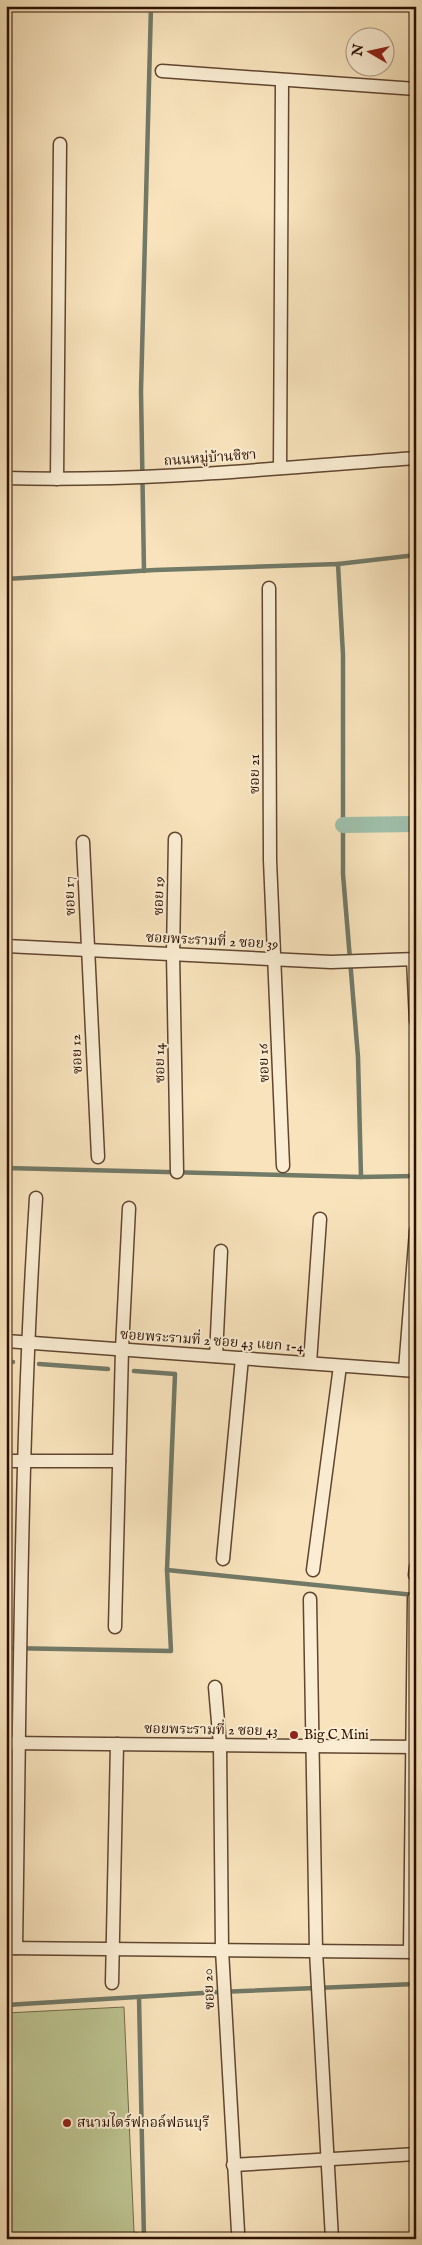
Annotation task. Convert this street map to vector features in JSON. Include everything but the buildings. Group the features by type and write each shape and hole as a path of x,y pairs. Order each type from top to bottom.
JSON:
{"street":[{"path":"162,71 416,89"},
{"path":"280,468 282,81"},
{"path":"57,479 60,144"},
{"name":"ถนนหมู่บ้านชิชา","path":"6,478 57,479 169,476 416,458"},
{"name":"ซอย 21","path":"269,588 270,860 275,959"},
{"name":"ซอย 19","path":"173,954 174,839"},
{"name":"ซอย 17","path":"83,842 87,949"},
{"name":"ซอยพระรามที่ 2 ซอย 39","path":"6,946 331,962 414,959"},
{"name":"ซอย 12","path":"87,949 98,1157"},
{"name":"ซอย 14","path":"173,954 177,1172"},
{"name":"ซอย 16","path":"275,959 282,1166"},
{"path":"414,959 416,1020"},
{"path":"36,1198 27,1343 19,1662 20,1743 11,1948 413,1952 414,1598"},
{"path":"115,1627 122,1349 129,1208"},
{"path":"310,1363 320,1219"},
{"path":"410,1371 416,1231"},
{"path":"216,1356 221,1251"},
{"name":"ซอยพระรามที่ 2 ซอย 43 แยก 1-4","path":"6,1341 410,1371"},
{"path":"223,1559 242,1358"},
{"path":"312,1570 340,1366"},
{"path":"6,1461 119,1461"},
{"path":"310,1599 316,1951 332,2239"},
{"name":"ซอย 20","path":"215,1687 220,1745 222,1950 238,2232"},
{"name":"ซอยพระรามที่ 2 ซอย 43","path":"6,1743 414,1747"},
{"path":"112,1983 117,1744"},
{"path":"233,2165 416,2154"}],"green space":[{"name":"สนามไดร์ฟกอล์ฟธนบุรี","path":"124,2007 134,2232 167,2239 6,2239 6,2013"}],"waterway":[{"path":"144,571 141,391 151,6"},
{"path":"338,564 416,555"},
{"path":"6,579 155,570 338,564 343,655 343,874 358,1057 361,1177"},
{"path":"343,825 416,824"},
{"path":"6,1168 361,1177 416,1176"},
{"path":"6,1361 13,1362"},
{"path":"39,1364 108,1369"},
{"path":"6,1648 171,1651 167,1570 175,1374 134,1371"},
{"path":"167,1570 414,1595"},
{"path":"6,2005 219,1992 415,1984 416,1990"},
{"path":"139,1997 144,2239"}],"place":[{"name":"Big C Mini","path":"294,1735"},
{"name":"สนามไดร์ฟกอล์ฟธนบุรี","path":"67,2123"}]}
